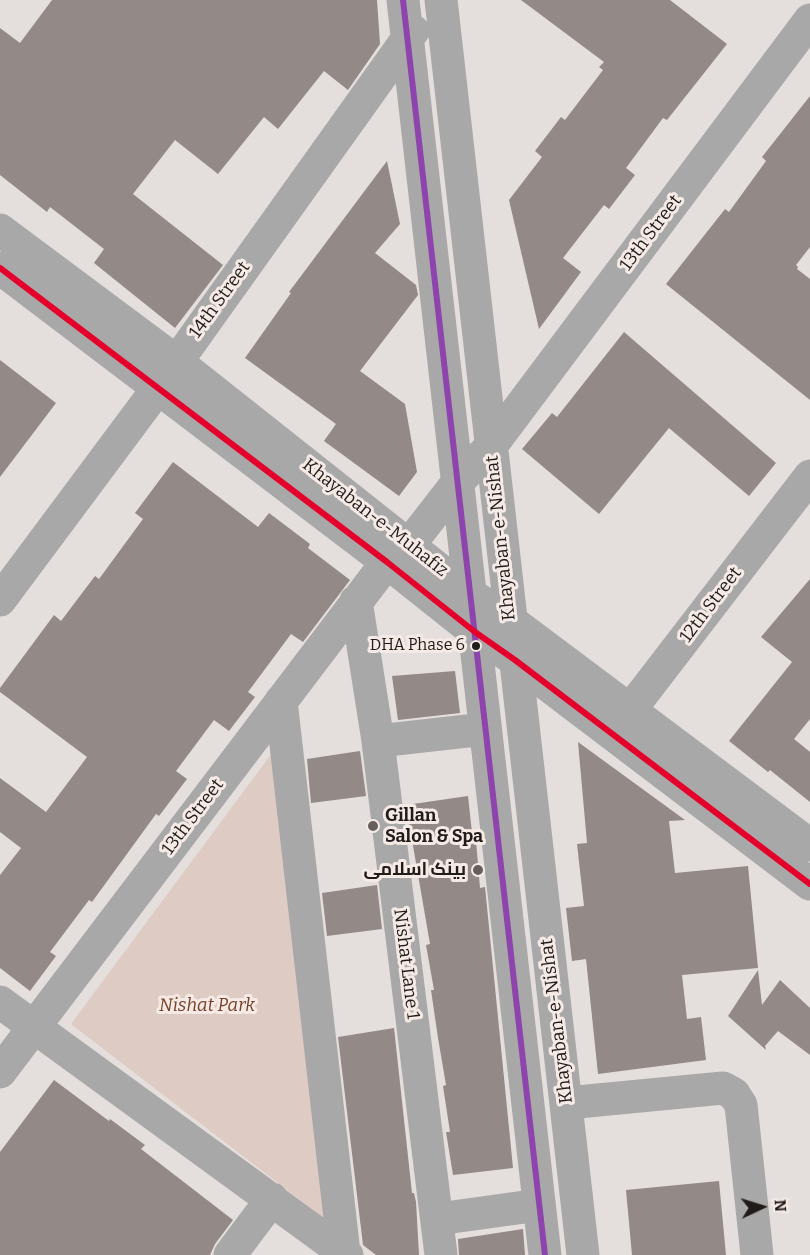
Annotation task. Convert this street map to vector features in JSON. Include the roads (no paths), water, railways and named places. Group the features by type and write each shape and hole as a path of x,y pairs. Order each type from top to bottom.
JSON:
{"street":[{"name":"Khayaban-e-Nishat","path":"402,0 545,1255"},
{"name":"Khayaban-e-Nishat","path":"440,0 584,1255"},
{"name":"14th Street","path":"0,600 177,362 407,39 440,0"},
{"name":"13th Street","path":"0,1072 356,602 491,446 810,20"},
{"name":"Khayaban-e-Muhafiz","path":"0,230 177,362 398,554 474,633 515,660 621,722 810,845"},
{"name":"Khayaban-e-Muhafiz","path":"0,268 158,388 398,554 470,594 511,621 621,722 810,884"},
{"name":"12th Street","path":"621,722 810,477"},
{"name":"Nishat Lane 1","path":"356,602 378,741 441,1255"},
{"path":"281,701 346,1254"},
{"path":"378,741 485,729"},
{"path":"0,1002 346,1254"},
{"path":"567,1103 723,1088 734,1094 741,1105 757,1255"},
{"path":"230,1255 272,1199"},
{"path":"438,1219 539,1205"}],"place":[{"name":"DHA Phase 6","path":"476,646"},
{"name":"Gillan Salon & Spa","path":"373,826"},
{"name":"بینک اسلامی","path":"478,870"}],"park label":[{"name":"Nishat Park","path":"207,1006"}]}
